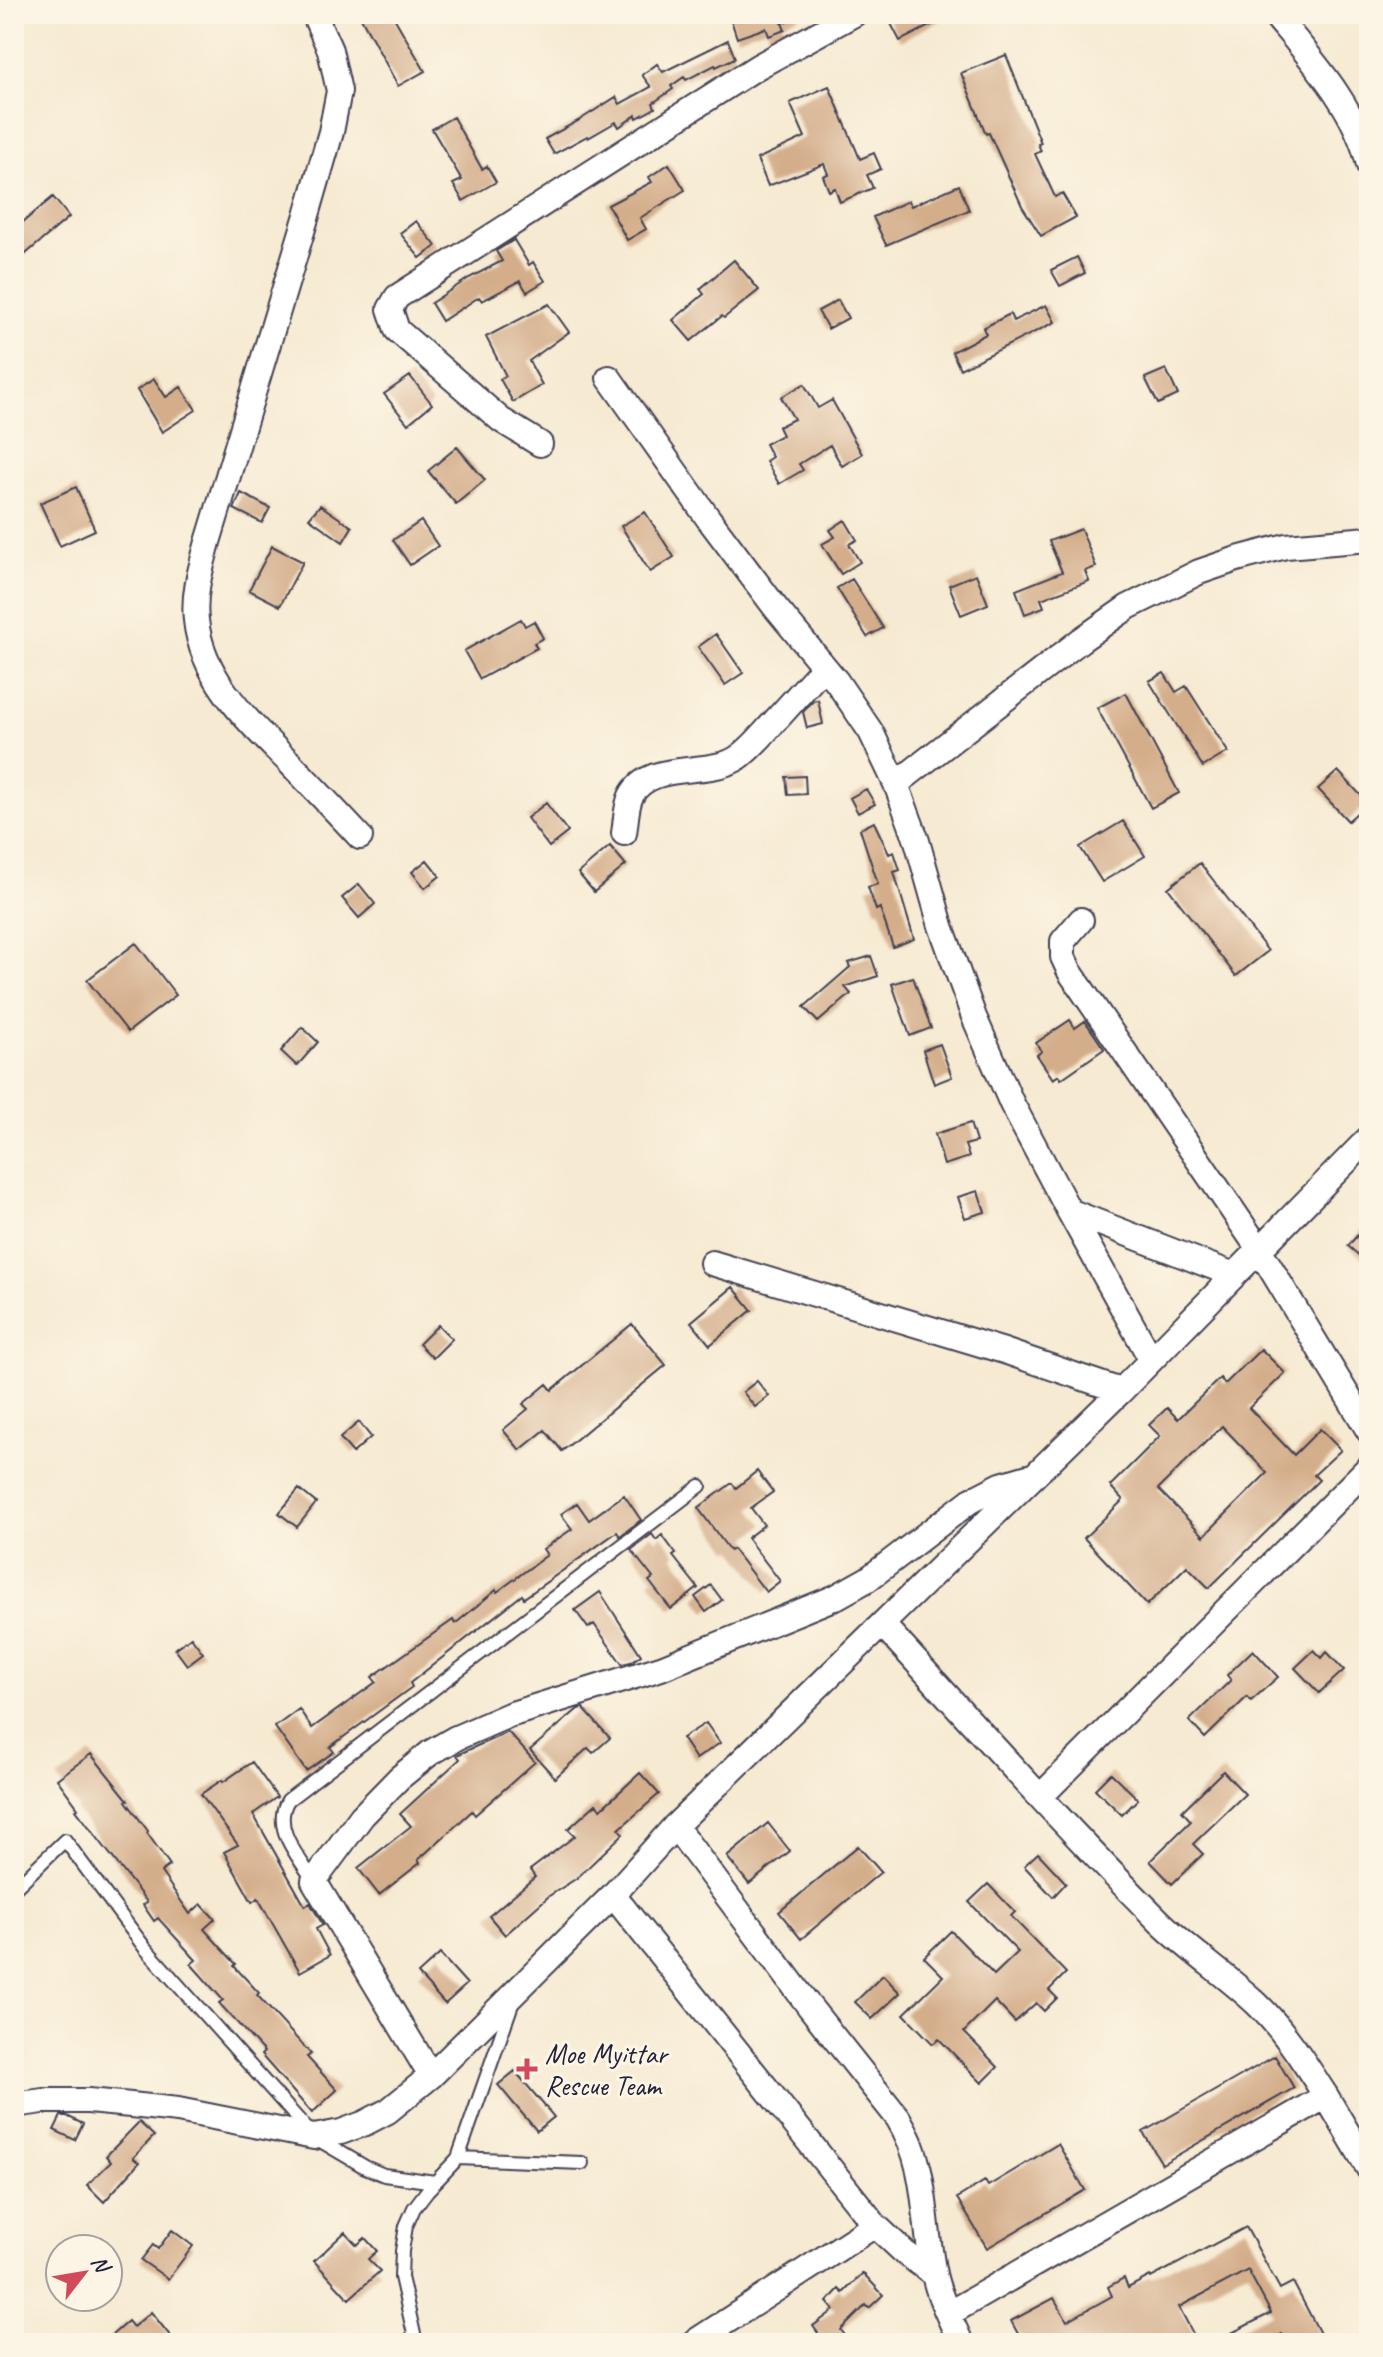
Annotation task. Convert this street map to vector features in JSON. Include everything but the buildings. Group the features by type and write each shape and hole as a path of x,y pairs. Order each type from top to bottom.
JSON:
{"street":[{"path":"314,14 330,50 339,91 331,132 208,542 196,589 195,619 201,648 225,692 248,721 360,837"},
{"path":"540,444 501,420 397,330 390,309 397,297 757,67 854,14"},
{"path":"1274,14 1327,78 1348,114 1369,165"},
{"path":"609,378 708,518 856,707 896,784 917,841 941,926 974,1017 1012,1104 1151,1359"},
{"path":"896,784 1128,607 1199,572 1237,559 1286,546 1369,539"},
{"path":"624,833 631,796 639,787 652,777 665,773 707,768 737,759 824,667"},
{"path":"1081,920 1063,941 1063,957 1070,972 1259,1249 1367,1422"},
{"path":"14,2105 43,2101 178,2110 314,2137 341,2132 388,2111 431,2076 613,1895 675,1826 1121,1391 1369,1138"},
{"path":"1069,1211 1234,1275"},
{"path":"712,1263 1004,1351 1121,1391"},
{"path":"1040,1797 1369,1467"},
{"path":"431,2076 314,1881 362,1816 399,1778 430,1753 456,1738 509,1715 661,1668 836,1597 868,1579 970,1501 1001,1485 1034,1475"},
{"path":"883,1625 1040,1797 1160,1921 1274,2022 1294,2046 1369,2169"},
{"path":"675,1826 910,2137 923,2183 938,2293 961,2343"},
{"path":"613,1895 875,2225 934,2274"},
{"path":"948,2314 1326,2096"},
{"path":"693,2343 875,2225"}],"lane":[{"path":"314,1881 286,1835 282,1817 288,1800 700,1486"},
{"path":"14,1889 65,1840 145,1948 314,2137 384,2175 435,2182"},
{"path":"416,2343 401,2277 406,2226 414,2208 458,2158 516,1991"},
{"path":"458,2158 582,2163"}],"place":[{"name":"Moe Myittar Rescue Team","path":"527,2069"}]}
